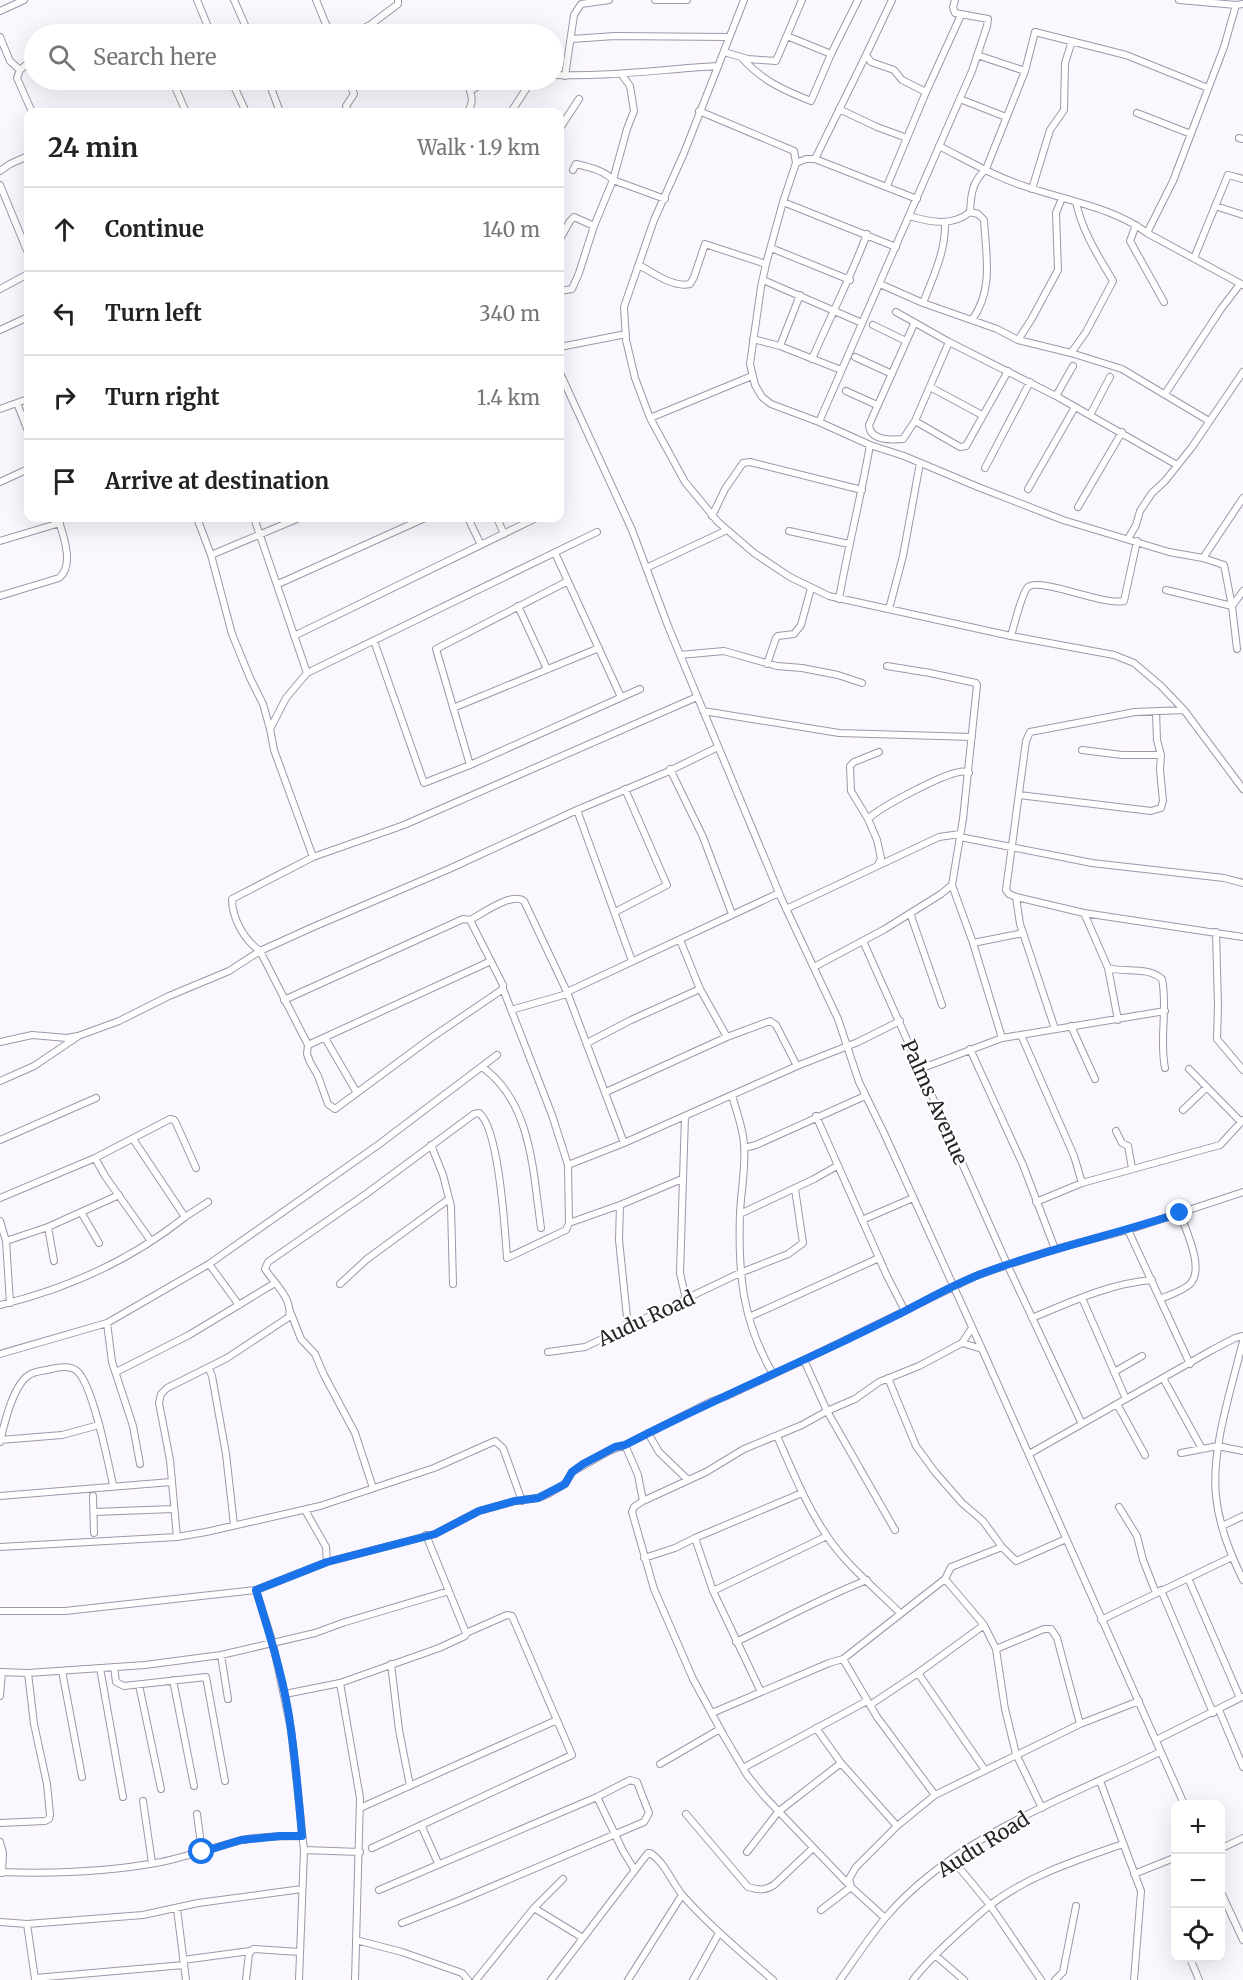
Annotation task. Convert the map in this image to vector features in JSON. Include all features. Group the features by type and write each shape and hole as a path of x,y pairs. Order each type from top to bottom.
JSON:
{"street":[{"path":"0,11 24,0"},
{"path":"197,0 207,24"},
{"path":"234,0 245,24"},
{"path":"316,0 326,24"},
{"path":"371,24 398,4 398,0"},
{"path":"609,0 581,4 574,15 565,76 622,75 642,71 718,66"},
{"path":"656,0 687,0"},
{"path":"744,0 665,199 654,220 626,298 624,316 626,334 635,378 650,418 685,482 712,516 774,568 839,599 1123,658 1134,663 1184,710 1243,789"},
{"path":"724,52 741,57 776,61 802,0"},
{"path":"741,57 755,73 811,101 858,0"},
{"path":"816,159 892,0"},
{"path":"819,422 897,247 977,55 988,19 955,13 952,7 955,0"},
{"path":"1147,233 1173,181 1240,5 1179,0"},
{"path":"887,186 961,15"},
{"path":"909,216 929,222 945,222 962,219 970,212 972,188 977,177 986,169 1025,71 1035,32 1126,55 1208,88"},
{"path":"571,39 615,36 729,37"},
{"path":"787,36 831,54"},
{"path":"0,37 10,61 20,70"},
{"path":"1032,189 1050,130 1064,110 1065,63 1072,41"},
{"path":"866,55 871,62 894,70 903,80 926,92"},
{"path":"977,55 1025,71"},
{"path":"24,67 17,78 30,108"},
{"path":"564,290 572,289 579,273 594,226 613,180 634,111 630,86 622,75"},
{"path":"176,90 184,108"},
{"path":"236,90 244,108"},
{"path":"272,90 278,108"},
{"path":"347,108 354,94 352,90"},
{"path":"471,108 472,90"},
{"path":"514,108 525,90"},
{"path":"564,122 579,99"},
{"path":"960,99 1006,117"},
{"path":"839,109 907,138"},
{"path":"699,111 794,151 796,163 766,264 753,339 750,364 752,376 762,397 771,404 870,445 904,456 1063,520 1169,552 1221,564 1226,567 1236,649"},
{"path":"1137,113 1191,134"},
{"path":"939,146 1032,189 1115,215 1242,284 1221,309 1165,394"},
{"path":"0,171 24,158"},
{"path":"796,163 806,159 816,159 917,199"},
{"path":"573,170 576,164 592,168 608,175 613,180 665,199"},
{"path":"1194,258 1228,175 1243,178"},
{"path":"0,184 24,243"},
{"path":"1018,340 1058,270 1056,213 1062,198"},
{"path":"783,202 897,247"},
{"path":"1071,352 1086,332 1113,281 1088,238 1078,214 1076,202"},
{"path":"1215,206 1243,215"},
{"path":"970,212 978,214 984,220 987,284 984,300 972,320"},
{"path":"564,231 574,217 594,226"},
{"path":"923,303 940,260 945,236 945,222"},
{"path":"1136,225 1130,241 1164,302"},
{"path":"812,359 850,280 867,234"},
{"path":"639,265 682,286 690,284 694,277 705,244 766,264"},
{"path":"771,248 850,280"},
{"path":"0,289 24,276"},
{"path":"763,279 862,323"},
{"path":"880,284 923,303 997,329 1018,340 1071,352 1122,369 1209,421"},
{"path":"780,346 800,295"},
{"path":"896,312 914,324 1056,396 1177,465"},
{"path":"0,330 24,319"},
{"path":"914,324 878,405 869,430 872,434 888,441 903,439 915,421 949,342"},
{"path":"873,325 906,341"},
{"path":"564,346 626,334"},
{"path":"753,339 780,346 841,370"},
{"path":"855,357 892,374"},
{"path":"1056,396 1073,366"},
{"path":"915,421 960,447 966,446 1008,371"},
{"path":"1128,539 1143,506 1192,447 1242,374"},
{"path":"650,418 752,376"},
{"path":"1090,415 1110,377"},
{"path":"564,382 632,530 697,697 779,893 838,1019 865,1096 982,1349 1182,1800"},
{"path":"985,468 1030,382"},
{"path":"930,387 982,415"},
{"path":"846,391 878,405"},
{"path":"0,409 24,400"},
{"path":"17,403 24,421"},
{"path":"1028,489 1075,407"},
{"path":"1078,507 1122,432"},
{"path":"839,599 870,445"},
{"path":"712,516 724,489 743,463 750,462 862,490"},
{"path":"890,609 903,556 920,463"},
{"path":"0,482 24,471"},
{"path":"1203,558 1243,498"},
{"path":"0,541 53,522"},
{"path":"0,596 59,578 65,573 68,560 59,522"},
{"path":"199,522 211,555 232,634 263,704 274,750 313,857"},
{"path":"255,522 307,674"},
{"path":"211,555 290,522"},
{"path":"278,584 416,522"},
{"path":"470,522 481,545"},
{"path":"499,522 504,534"},
{"path":"294,636 528,522"},
{"path":"645,568 727,530"},
{"path":"789,531 849,544"},
{"path":"270,729 286,698 307,674 597,532"},
{"path":"1011,636 1028,587 1037,584 1090,595 1100,600 1124,601 1137,542"},
{"path":"555,553 621,697"},
{"path":"470,765 436,649 568,580"},
{"path":"768,664 776,638 794,634 801,625 812,588"},
{"path":"1166,590 1232,606"},
{"path":"1232,606 1243,591"},
{"path":"518,606 547,669"},
{"path":"374,641 424,783 470,765 640,689"},
{"path":"453,708 599,648"},
{"path":"680,655 724,651 768,664 838,675 862,683"},
{"path":"887,666 976,682 977,685 969,773 951,885 973,943 1002,1038"},
{"path":"503,989 431,1038 335,1109 328,1104 322,1084 306,1054 308,1045 260,951 254,947 242,930 232,910 232,899 313,857 404,825 697,697"},
{"path":"1184,710 1135,712 1030,732 1026,741 1005,886 1009,894 1016,897 1084,913 1243,937"},
{"path":"703,711 839,733 972,737"},
{"path":"1019,795 1157,810 1161,808 1163,801 1161,756 1157,740 1156,711"},
{"path":"0,1042 32,1035 67,1038 119,1021 169,996 229,971 260,951 449,869 718,747"},
{"path":"1083,750 1122,755 1161,756"},
{"path":"879,752 854,762 850,766 851,791 868,819 877,840 879,865"},
{"path":"670,770 703,837 732,914"},
{"path":"868,819 884,807 948,776 961,771 969,773"},
{"path":"615,912 667,885 625,789"},
{"path":"577,810 632,961"},
{"path":"786,909 939,837 960,836 1092,863 1224,878 1243,883"},
{"path":"814,967 910,913 951,885"},
{"path":"511,1010 567,993 779,893"},
{"path":"1016,897 1023,933 1056,1029"},
{"path":"284,1000 464,919 470,920 511,898 520,898 524,901 567,993 624,1143"},
{"path":"910,913 942,1005"},
{"path":"1084,913 1108,969 1118,1020"},
{"path":"373,1488 355,1433 315,1354 301,1339 288,1302 265,1269 268,1262 366,1194 474,1114 479,1113 483,1116 490,1132 502,1195 507,1258 566,1230 569,1223 568,1165 552,1115 503,985 470,920"},
{"path":"1216,932 1217,1039 1221,1047 1243,1070"},
{"path":"973,943 1023,933"},
{"path":"680,940 700,989 727,1037"},
{"name":"Palms Avenue","path":"863,940 1007,1264 1082,1424"},
{"path":"308,1045 491,961"},
{"path":"1108,969 1144,971 1159,977 1164,988 1162,1053 1165,1068"},
{"path":"587,1043 700,989"},
{"path":"920,1068 1002,1038 1165,1011"},
{"path":"606,1092 727,1037 772,1021 797,1066"},
{"path":"568,1165 846,1047 900,1021"},
{"path":"1071,1026 1095,1079"},
{"path":"1021,1035 1074,1156 1082,1183"},
{"path":"0,1081 34,1066 78,1036"},
{"path":"325,1038 357,1093"},
{"path":"970,1049 1023,1165 1054,1249"},
{"path":"0,1354 107,1323 209,1264 378,1145 497,1055"},
{"path":"482,1067 503,1086 515,1104 528,1145 541,1228"},
{"path":"1036,1202 1082,1183 1220,1145 1242,1121 1189,1069"},
{"path":"1184,1110 1207,1087"},
{"path":"732,1095 744,1148 740,1214 742,1293 759,1348 773,1374"},
{"path":"744,1148 756,1145 816,1116 865,1096"},
{"path":"0,1140 96,1098"},
{"path":"685,1116 680,1273 686,1299"},
{"path":"816,1116 905,1311"},
{"path":"0,1198 95,1158 166,1120 174,1120 196,1168"},
{"path":"1116,1131 1122,1143 1128,1146 1132,1168"},
{"path":"133,1139 185,1217"},
{"path":"431,1145 443,1175 449,1199 453,1284"},
{"path":"95,1158 151,1241"},
{"path":"740,1214 795,1189 837,1166"},
{"path":"569,1223 682,1179"},
{"name":"Audu Road","path":"548,1352 585,1347 740,1273 788,1254 803,1243 795,1189"},
{"path":"0,1611 65,1611 256,1590 327,1562 441,1532 454,1522 479,1511 548,1494 565,1484 572,1472 583,1464 615,1447 625,1445 710,1402 804,1360 953,1285 1007,1264 1128,1230 1243,1192"},
{"path":"6,1241 48,1227 119,1195"},
{"path":"862,1220 913,1198"},
{"path":"340,1284 374,1254 449,1199"},
{"path":"0,1305 77,1280 107,1267 151,1241 208,1202"},
{"path":"620,1205 620,1240 628,1328"},
{"path":"81,1212 99,1243"},
{"path":"1160,1299 1189,1285 1196,1274 1195,1258 1180,1213"},
{"path":"0,1221 6,1241 10,1303"},
{"path":"48,1227 54,1261"},
{"path":"1128,1230 1190,1364"},
{"path":"748,1317 879,1258"},
{"path":"209,1264 239,1305"},
{"path":"1032,1318 1082,1298 1130,1283 1152,1280"},
{"path":"116,1372 189,1335 275,1283"},
{"path":"1082,1298 1126,1399"},
{"path":"177,1537 170,1460 160,1414 161,1394 167,1388 209,1369 278,1325 289,1317 290,1310"},
{"path":"107,1323 116,1372 133,1426 140,1464"},
{"path":"885,1918 851,1887 778,1812 743,1768 700,1693 675,1641 654,1589 632,1512 634,1507 644,1501 706,1472 744,1449 855,1399 888,1378 919,1366 962,1342 972,1328"},
{"path":"1029,1454 1235,1338 1243,1338 1218,1446 1216,1495 1222,1526 1232,1557 1242,1577"},
{"path":"962,1342 982,1349"},
{"path":"1114,1372 1143,1356"},
{"path":"804,1360 827,1410 895,1530"},
{"path":"99,1425 62,1435 0,1441 18,1388 29,1374 66,1367 78,1372 82,1378 99,1425 113,1485"},
{"path":"209,1369 226,1454 234,1526"},
{"path":"888,1378 916,1446 935,1472 962,1503 983,1521 1016,1561 1066,1539"},
{"path":"1163,1378 1202,1449"},
{"path":"1117,1404 1145,1455"},
{"path":"0,1411 8,1413"},
{"path":"648,1433 658,1452 688,1480"},
{"path":"777,1436 802,1493 827,1536 844,1558 900,1613"},
{"path":"0,1548 177,1537 234,1526 305,1510 373,1488 434,1468 495,1441 502,1448 522,1501"},
{"path":"625,1445 638,1475 644,1501"},
{"path":"1181,1453 1218,1446 1243,1451"},
{"path":"0,1496 171,1482"},
{"path":"644,1558 675,1548 802,1493"},
{"path":"93,1497 94,1533"},
{"path":"1119,1507 1137,1536 1143,1560 1243,1767"},
{"path":"94,1512 173,1509"},
{"path":"305,1510 326,1547 327,1562"},
{"path":"1222,1526 1243,1516"},
{"path":"426,1535 466,1633"},
{"path":"713,1591 827,1536"},
{"path":"695,1538 713,1591 761,1692"},
{"path":"712,1713 843,1659 945,1579 951,1567 1002,1546"},
{"path":"1101,1620 1232,1557"},
{"path":"1156,1740 1241,1698 1188,1578"},
{"path":"945,1579 984,1625 996,1649 1005,1709 1016,1754 1042,1808"},
{"path":"736,1642 827,1595 867,1580"},
{"path":"256,1590 273,1644 291,1729 304,1850 299,1980"},
{"path":"0,1696 1,1672 28,1673 145,1665 221,1655 315,1633 449,1591"},
{"path":"285,1694 340,1683 439,1648 462,1638 466,1633 512,1616 572,1755 372,1848"},
{"path":"743,1768 816,1728 868,1703 918,1673 984,1625"},
{"path":"996,1649 1044,1629 1051,1629 1058,1638 1080,1724"},
{"path":"221,1655 228,1699"},
{"path":"843,1659 868,1703 935,1795"},
{"path":"391,1664 399,1730 410,1786"},
{"path":"114,1667 117,1683 124,1686 206,1677 225,1781"},
{"path":"100,1668 123,1797"},
{"path":"62,1671 82,1777"},
{"path":"0,1823 45,1821 50,1815 34,1724 28,1673"},
{"path":"918,1673 985,1770"},
{"path":"173,1680 194,1786"},
{"path":"340,1683 358,1784 360,1808 355,1980"},
{"path":"140,1685 161,1789"},
{"path":"851,1887 849,1879 855,1867 897,1826 935,1795 1080,1724 1139,1701"},
{"path":"360,1808 557,1720"},
{"path":"816,1728 841,1763 897,1826"},
{"path":"660,1764 720,1729"},
{"name":"Audu Road","path":"840,1980 885,1918 917,1887 952,1859 1000,1828 1160,1752"},
{"path":"747,1852 778,1812 841,1763"},
{"path":"380,1890 438,1863 597,1797 630,1780 637,1782 649,1813 644,1822 402,1923"},
{"path":"1100,1781 1141,1891 1134,1980"},
{"path":"597,1797 634,1869"},
{"path":"143,1801 152,1863"},
{"path":"197,1814 202,1852"},
{"path":"686,1814 748,1887 766,1890 813,1848"},
{"path":"421,1825 438,1863"},
{"path":"0,1842 3,1853 1,1872 63,1873 152,1863 202,1852 241,1840 302,1836"},
{"path":"1225,1847 1243,1838"},
{"path":"913,1980 935,1955 990,1905 1039,1877 1068,1864 1123,1845"},
{"path":"304,1850 360,1852"},
{"path":"550,1980 634,1869 648,1854 653,1854 682,1895 719,1933 773,1980"},
{"path":"1134,1874 1171,1858"},
{"path":"952,1859 990,1905 1041,1980"},
{"path":"476,1980 534,1908 563,1879"},
{"path":"821,1910 851,1887"},
{"path":"0,1922 27,1924 143,1915 209,1901 302,1889"},
{"path":"628,1980 682,1895"},
{"path":"1225,1899 1243,1940"},
{"path":"1055,1980 1063,1972 1076,1906"},
{"path":"534,1908 583,1938"},
{"path":"177,1909 186,1980"},
{"path":"27,1924 35,1979 89,1977 253,1949 300,1952"},
{"path":"693,1980 719,1933"},
{"path":"356,1940 402,1952 462,1972 468,1980"},
{"path":"246,1980 250,1951"},
{"path":"935,1955 964,1980"},
{"path":"1191,1962 1198,1980"}],"route":[{"path":"202,1852 241,1840 302,1836 285,1694 273,1644 256,1590 327,1562 441,1532 454,1522 497,1505 538,1498 548,1494 565,1484 572,1472 583,1464 615,1447 625,1445 710,1402 804,1360 953,1285 1054,1249 1128,1230 1180,1213"}]}
